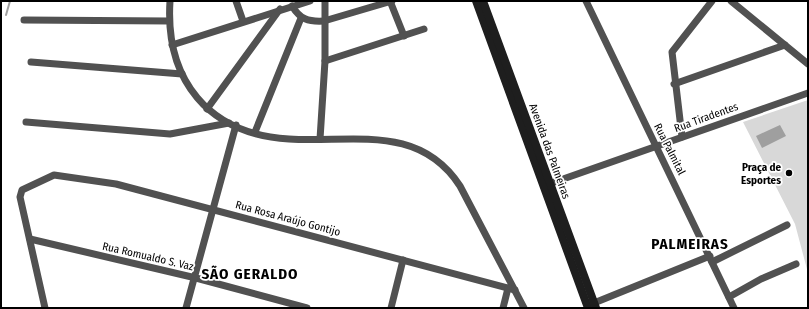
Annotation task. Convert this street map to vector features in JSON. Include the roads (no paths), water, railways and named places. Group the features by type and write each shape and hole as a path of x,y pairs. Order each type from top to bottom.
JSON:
{"main road":[{"name":"Avenida das Palmeiras","path":"476,1 484,13 592,306"},
{"name":"Avenida das Palmeiras","path":"483,1 484,13"}],"street":[{"path":"170,1 169,21 172,45 182,74 189,88 207,109 216,116 233,124 275,137 381,139 416,148 437,160 454,176 460,186 511,289 524,308"},
{"path":"236,1 243,21"},
{"path":"172,45 280,9 310,1"},
{"path":"320,139 325,61 325,1"},
{"path":"292,6 301,18 314,22 324,21 391,1 404,36"},
{"name":"Rua Palmital","path":"586,1 734,308"},
{"path":"682,137 674,84 672,52 712,1"},
{"path":"731,1 808,64"},
{"path":"207,109 280,9"},
{"path":"255,132 301,18"},
{"path":"24,20 169,21"},
{"path":"325,61 424,29"},
{"path":"674,84 785,45"},
{"path":"31,62 182,74"},
{"name":"Rua Tiradentes","path":"547,185 808,92"},
{"path":"26,122 170,134 233,124"},
{"path":"186,308 196,278 233,124"},
{"name":"Rua Rosa Araújo Gontijo","path":"30,240 20,197 22,190 54,175 116,184 511,289"},
{"path":"592,306 711,259 787,225"},
{"path":"30,240 45,308"},
{"name":"Rua Romualdo S. Vaz","path":"30,240 196,278 307,308"},
{"path":"391,308 403,260"},
{"path":"729,297 761,279 796,264"},
{"path":"503,308 511,289"}],"waterway":[{"path":"6,15 10,1"}],"place":[{"name":"Praça de Esportes","path":"789,173"}],"district":[{"name":"PALMEIRAS","path":"690,244"},
{"name":"SÃO GERALDO","path":"250,274"}]}
